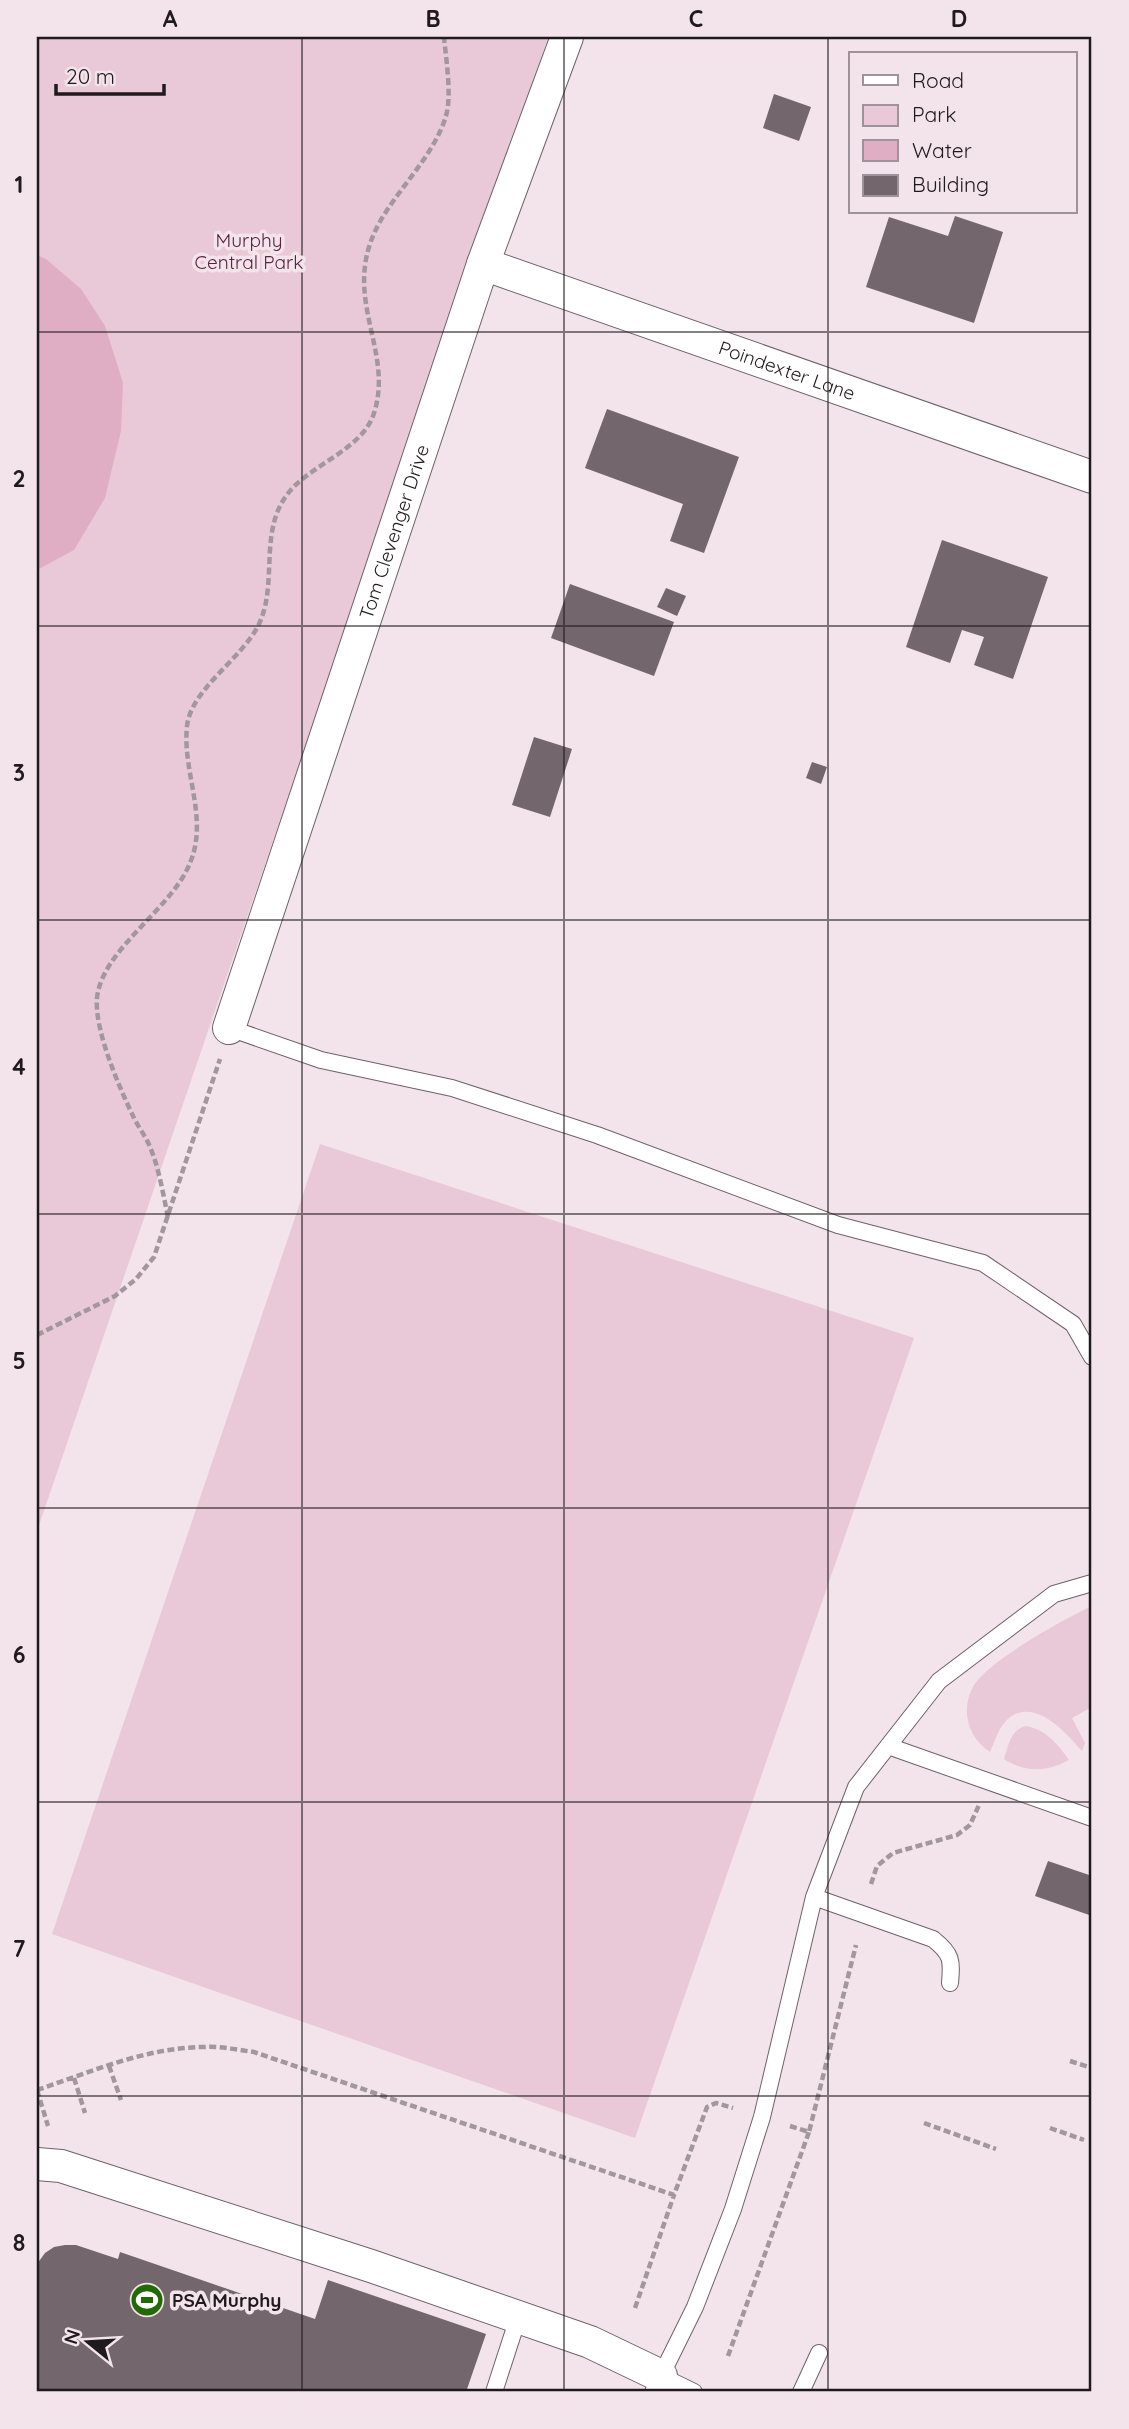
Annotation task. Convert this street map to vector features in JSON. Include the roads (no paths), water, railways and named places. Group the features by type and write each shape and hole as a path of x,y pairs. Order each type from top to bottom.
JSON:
{"street":[{"name":"Tom Clevenger Drive","path":"229,1028 483,264 567,37"},
{"name":"Poindexter Lane","path":"483,264 1092,477"},
{"path":"37,2164 61,2166 152,2194 590,2342 657,2384"}],"lane":[{"path":"229,1028 321,1060 452,1088 597,1135 838,1225 983,1263 1073,1324 1092,1357"},
{"path":"694,2392 657,2384 695,2307 733,2209 762,2117 814,1897 856,1787 939,1681 1054,1594 1092,1583"},
{"path":"888,1746 1092,1818"},
{"path":"814,1897 933,1939 946,1950 952,1963 950,1983"},
{"path":"494,2392 518,2318"},
{"path":"801,2392 819,2353"}],"water":[{"path":"37,255 46,259 81,289 105,326 123,383 121,431 105,498 74,550 37,570"}],"place":[{"name":"PSA Murphy","path":"147,2300"}],"park label":[{"name":"Murphy Central Park","path":"249,251"}]}
